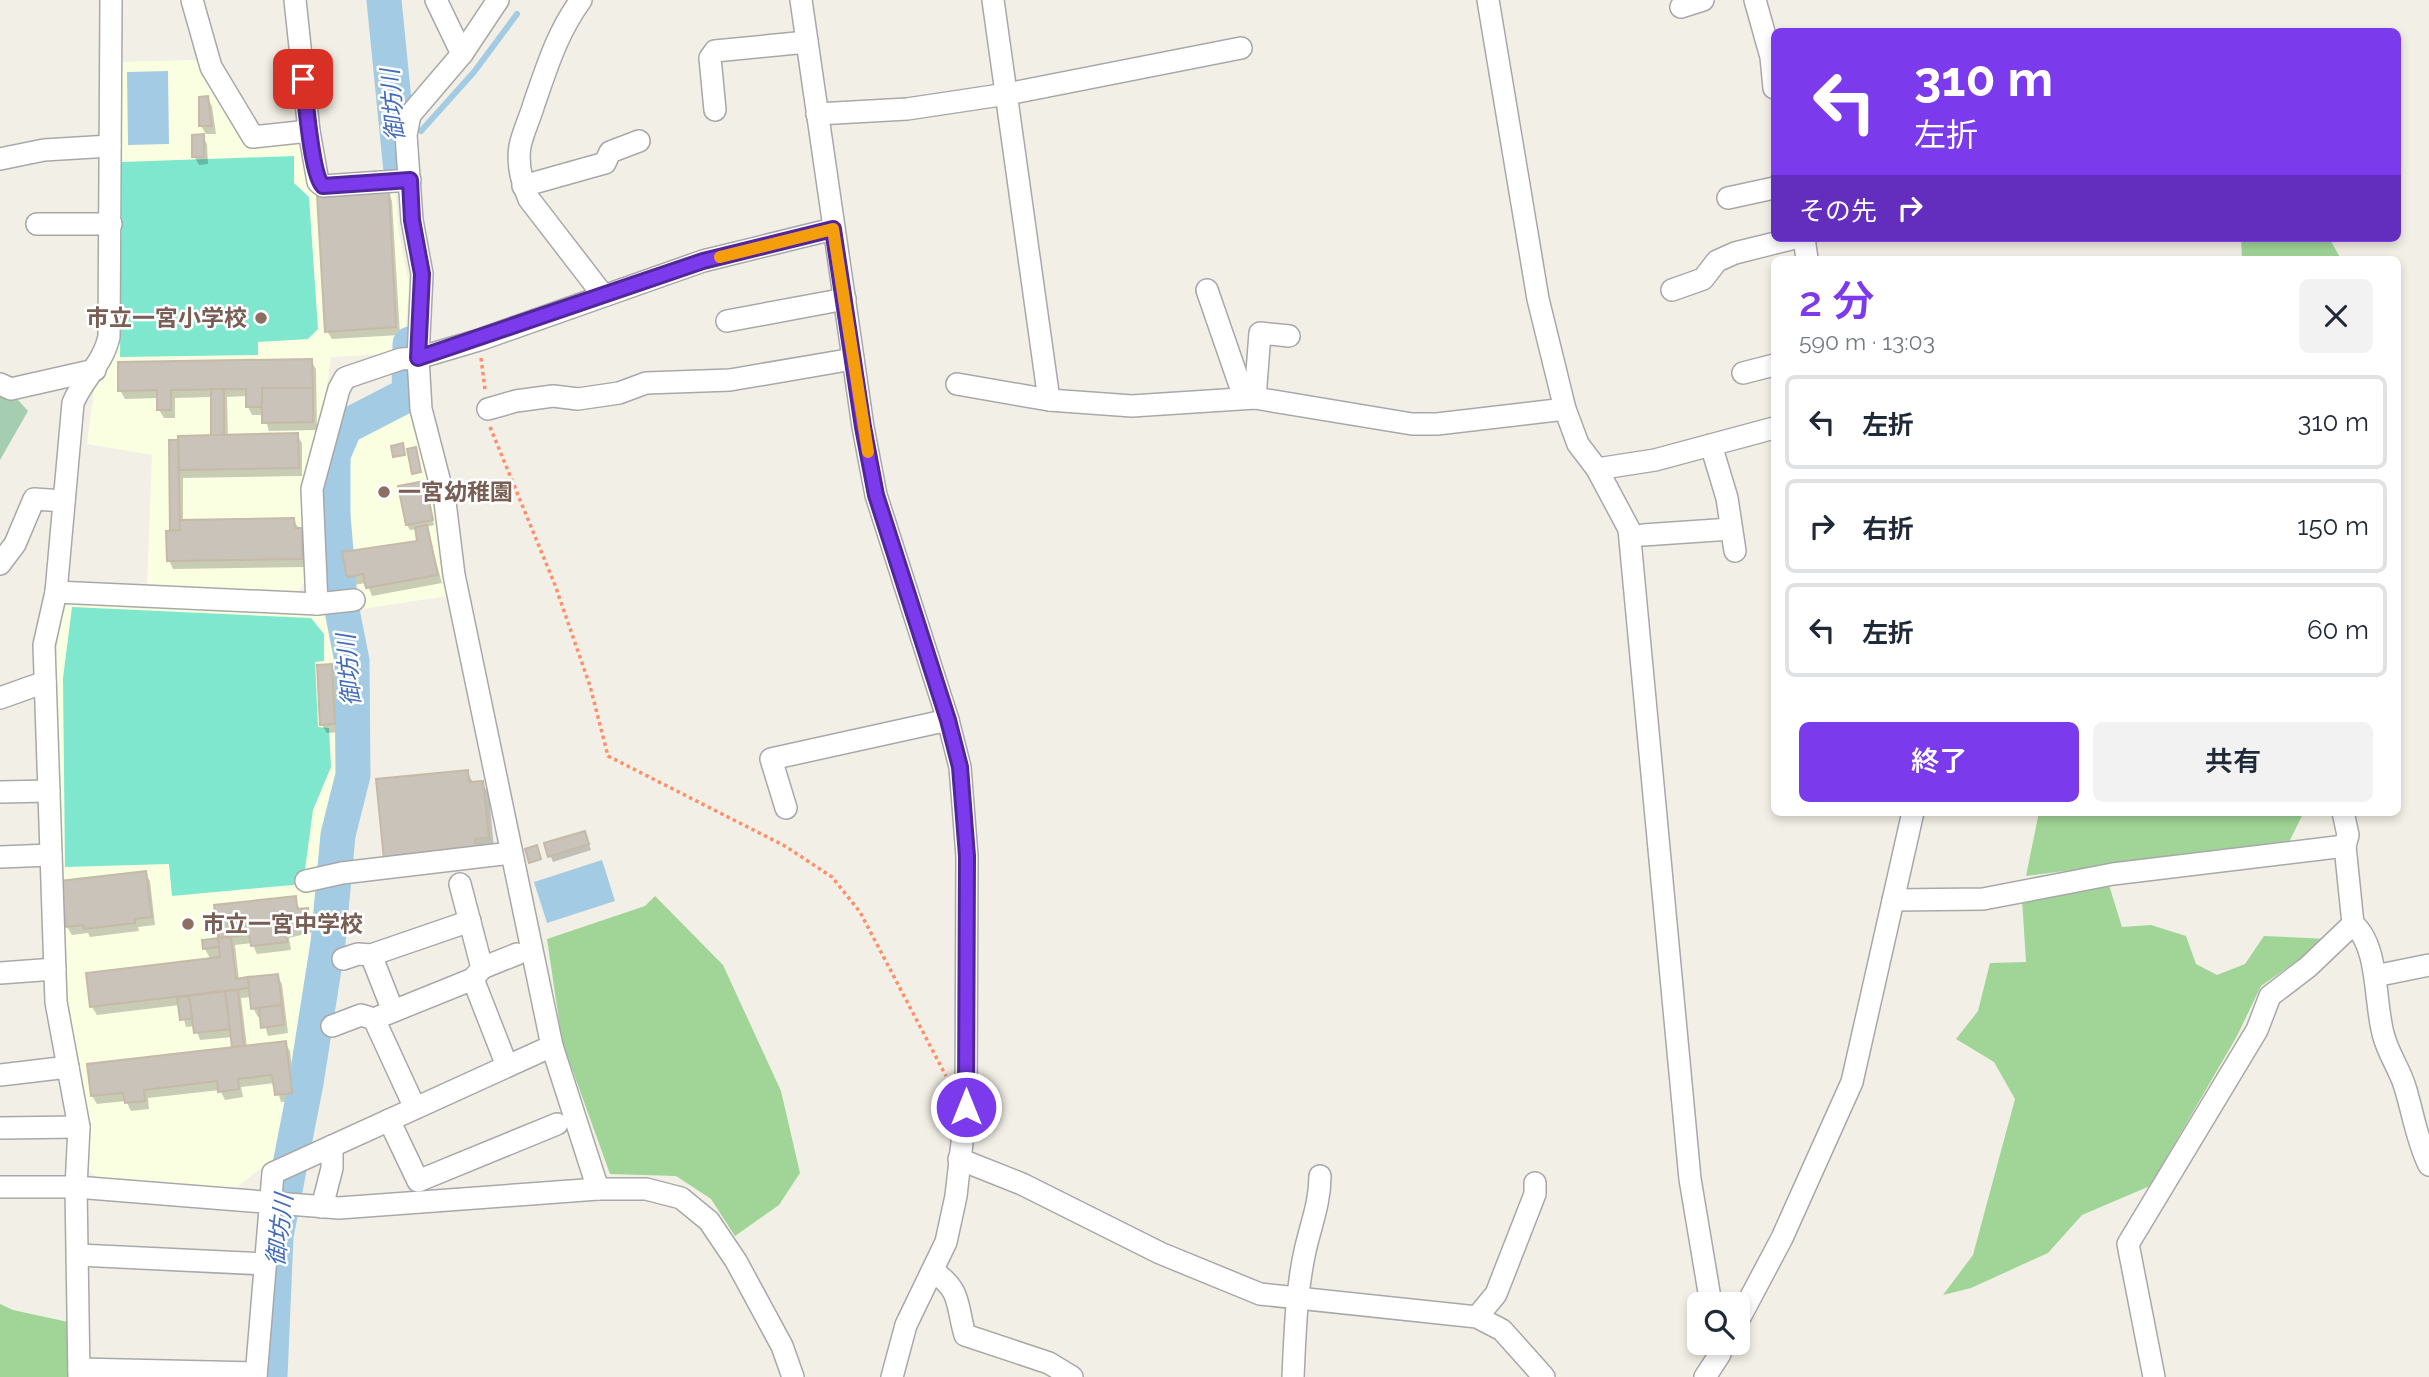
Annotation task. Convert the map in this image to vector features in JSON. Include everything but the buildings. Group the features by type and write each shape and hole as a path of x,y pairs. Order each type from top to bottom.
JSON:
{"street":[{"path":"111,0 109,337 104,357 79,389 73,403 56,592 44,645 56,1002 79,1127 76,1187 79,1373 256,1375 264,1264 278,1203 274,1173 546,1048"},
{"path":"192,0 211,67 253,137 309,131"},
{"path":"295,0 309,131 318,182 323,186 404,181"},
{"path":"436,0 462,54"},
{"path":"498,0 462,54 410,115 405,135 404,181 422,274 412,359 421,409 445,502 454,575 504,855 546,1048 597,1189"},
{"path":"581,0 566,22 548,59 520,146 523,186 603,295"},
{"path":"800,0 833,229 876,495 948,720 960,767 967,856 966,1107 959,1159 946,1242 906,1325 892,1377"},
{"path":"993,0 1049,400"},
{"path":"1488,0 1538,299 1565,410 1578,444 1597,469 1629,529 1688,1166 1710,1292"},
{"path":"1681,7 1703,0"},
{"path":"1755,0 1771,57"},
{"path":"715,110 710,58 715,51 807,42"},
{"path":"817,114 906,109 1006,94 1241,48"},
{"path":"523,186 605,163 610,152 639,141"},
{"path":"0,159 44,150 110,146"},
{"path":"1728,198 1771,189"},
{"path":"37,224 111,224"},
{"path":"323,603 312,489 339,389 345,378 479,340 703,261 833,229"},
{"path":"1672,290 1703,279 1717,261 1726,257 1780,242"},
{"path":"1207,290 1249,397"},
{"path":"727,321 845,299"},
{"path":"1249,397 1260,332 1289,336"},
{"path":"488,409 528,399 553,396 578,399 619,393 646,383 730,380 853,359"},
{"path":"1743,373 1771,366"},
{"path":"0,384 11,389 95,370"},
{"path":"957,384 1049,400 1132,406 1249,397 1412,424 1437,424 1565,410"},
{"path":"1597,469 1655,460 1771,429"},
{"path":"1711,444 1727,498 1735,551"},
{"path":"0,564 15,544 34,499 64,501"},
{"path":"1643,535 1731,529"},
{"path":"56,592 323,603 354,600"},
{"path":"0,698 46,682"},
{"path":"786,808 771,759 948,720"},
{"path":"0,792 49,791"},
{"path":"1750,1298 1782,1238 1852,1082 1909,841 1912,816"},
{"path":"2344,816 2348,835 2345,845 2353,925"},
{"path":"1893,900 1983,899 2113,874 2345,845"},
{"path":"0,857 51,855"},
{"path":"324,877 504,855"},
{"path":"460,884 470,920 477,974 508,1066"},
{"path":"343,959 358,954 371,956 470,920"},
{"path":"2353,925 2362,931 2375,976 2383,1036 2405,1084 2422,1152 2429,1165"},
{"path":"2154,1377 2129,1244 2257,1030 2270,996 2308,967 2353,925"},
{"path":"332,1026 361,1015 383,1015 517,954"},
{"path":"371,956 383,1015 415,1108"},
{"path":"2375,976 2429,965"},
{"path":"0,973 55,969"},
{"path":"0,1075 68,1067"},
{"path":"389,1120 418,1181 557,1124"},
{"path":"0,1128 79,1127"},
{"path":"322,1207 332,1168 332,1146"},
{"path":"959,1159 1021,1184 1185,1263 1260,1294 1477,1317 1502,1330 1544,1377"},
{"path":"1293,1377 1297,1300 1305,1250 1320,1202 1320,1176"},
{"path":"1477,1317 1496,1294 1535,1194 1535,1183"},
{"path":"0,1187 76,1187 322,1207 597,1189 646,1189 681,1198 709,1221 736,1261 782,1346 793,1377"},
{"path":"79,1255 264,1264"},
{"path":"933,1271 951,1284 957,1297 965,1335 1049,1363 1072,1377"},
{"path":"1704,1377 1717,1355"}],"path":[{"path":"479,340 491,435 555,585 590,686 608,756 785,846 832,877 860,912 951,1085 966,1107"}],"shaded area":[{"name":"市立一宮小学校","path":"196,60 243,139 298,139 309,187 318,194 395,187 399,234 409,284 404,353 331,357 321,426 302,489 305,581 297,594 147,588 152,455 87,444 95,383 116,352 118,62"},
{"path":"0,389 17,399 28,411 0,460"},
{"name":"一宮幼稚園","path":"408,405 438,521 447,596 349,611 339,542 338,464 345,435 381,412"},
{"name":"市立一宮中学校","path":"72,601 326,612 340,655 346,722 344,780 328,836 295,1100 280,1160 257,1171 236,1188 97,1178 86,1167 65,1021 54,679 62,607"}],"green space":[{"path":"294,156 294,183 309,197 318,329 308,339 258,342 258,355 120,357 122,162"},
{"path":"2241,242 2331,242 2339,256 2242,256"},
{"path":"72,607 311,618 324,634 324,661 315,662 318,727 329,728 331,767 313,810 303,884 172,896 169,864 65,867 63,678"},
{"path":"2038,816 2302,816 2289,842 2026,876"},
{"path":"2109,885 2122,927 2151,925 2186,936 2196,964 2217,975 2245,964 2264,936 2329,939 2261,986 2237,1036 2150,1186 2082,1215 2048,1253 1971,1288 1943,1295 1973,1255 2015,1099 1994,1062 1956,1039 1978,1011 1990,963 2026,962 2022,899"},
{"path":"655,896 723,965 781,1091 800,1173 779,1205 735,1236 711,1199 676,1176 610,1174 562,1041 547,939 645,906"},
{"path":"0,1304 13,1310 68,1322 68,1377 0,1377"}],"water":[{"path":"168,71 169,144 128,145 127,72"},
{"path":"602,860 615,901 547,923 534,882"}],"waterway":[{"name":"御坊川","path":"384,0 401,171"},
{"path":"421,131 474,72 517,14"},
{"name":"御坊川","path":"270,1377 276,1236 306,1083 328,943 338,835 353,775 352,661 340,600 333,515 333,455 345,427 409,394 410,344"}],"slow traffic":[{"path":"720,257 833,229 868,452"}],"place":[{"name":"市立一宮小学校","path":"261,318"},
{"name":"一宮幼稚園","path":"384,492"},
{"name":"市立一宮中学校","path":"188,924"}],"route":[{"path":"303,79 318,182 323,186 410,180 412,220 422,274 418,358 479,340 703,261 833,229 876,495 948,720 960,767 967,856 966,1107"}]}
